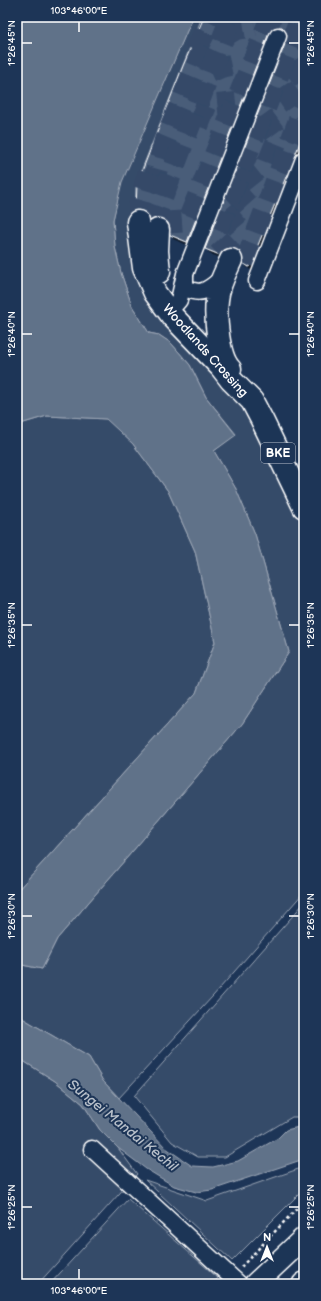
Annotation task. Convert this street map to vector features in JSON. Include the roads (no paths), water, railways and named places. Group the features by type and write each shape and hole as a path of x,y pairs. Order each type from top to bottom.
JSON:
{"highway":[{"name":"Woodlands Crossing","path":"252,400 231,380 221,367 173,317 155,293 144,268 146,227 146,256 148,266 160,296 168,305 173,307 227,366 252,400 281,441 304,482"},
{"name":"Woodlands Crossing","path":"227,366 219,342 217,327 217,300 239,271"},
{"name":"BKE","path":"252,400 304,507"}],"main road":[{"path":"255,1284 304,1238"}],"lane":[{"path":"173,307 179,300 185,274 278,36"},
{"path":"185,274 186,288 193,292 200,292 210,288 239,271 304,159"},
{"path":"92,1150 235,1280"}],"water":[{"path":"17,17 193,17 122,182 113,220 115,247 121,273 132,306 149,333 159,335 171,343 190,365 206,397 236,435 214,451 236,489 255,534 289,652 242,724 57,939 42,969 17,964 17,891 196,693 215,642 195,551 168,491 133,444 106,419 47,416 17,425"},
{"name":"Sungei Mandai Kechil","path":"17,1015 89,1057 103,1081 166,1148 192,1166 213,1167 238,1161 278,1138 286,1130 303,1126 304,1159 212,1190 196,1192 174,1186 146,1169 118,1148 100,1130 83,1104 55,1081 17,1057"}],"tunnel":[{"path":"195,51 213,17"},
{"path":"151,227 231,17"},
{"path":"160,223 188,221 271,17"},
{"path":"233,256 215,235 301,17"},
{"path":"224,36 236,29 255,26"},
{"path":"151,190 165,140 209,39"},
{"path":"292,62 304,80"},
{"path":"210,72 221,67 240,63"},
{"path":"282,87 301,115"},
{"path":"198,126 206,106 236,103"},
{"path":"245,264 304,107"},
{"path":"262,116 278,138 268,163"},
{"path":"241,168 258,189"},
{"path":"138,222 140,203 149,172"},
{"path":"233,189 251,209"},
{"path":"224,211 242,232"}]}
